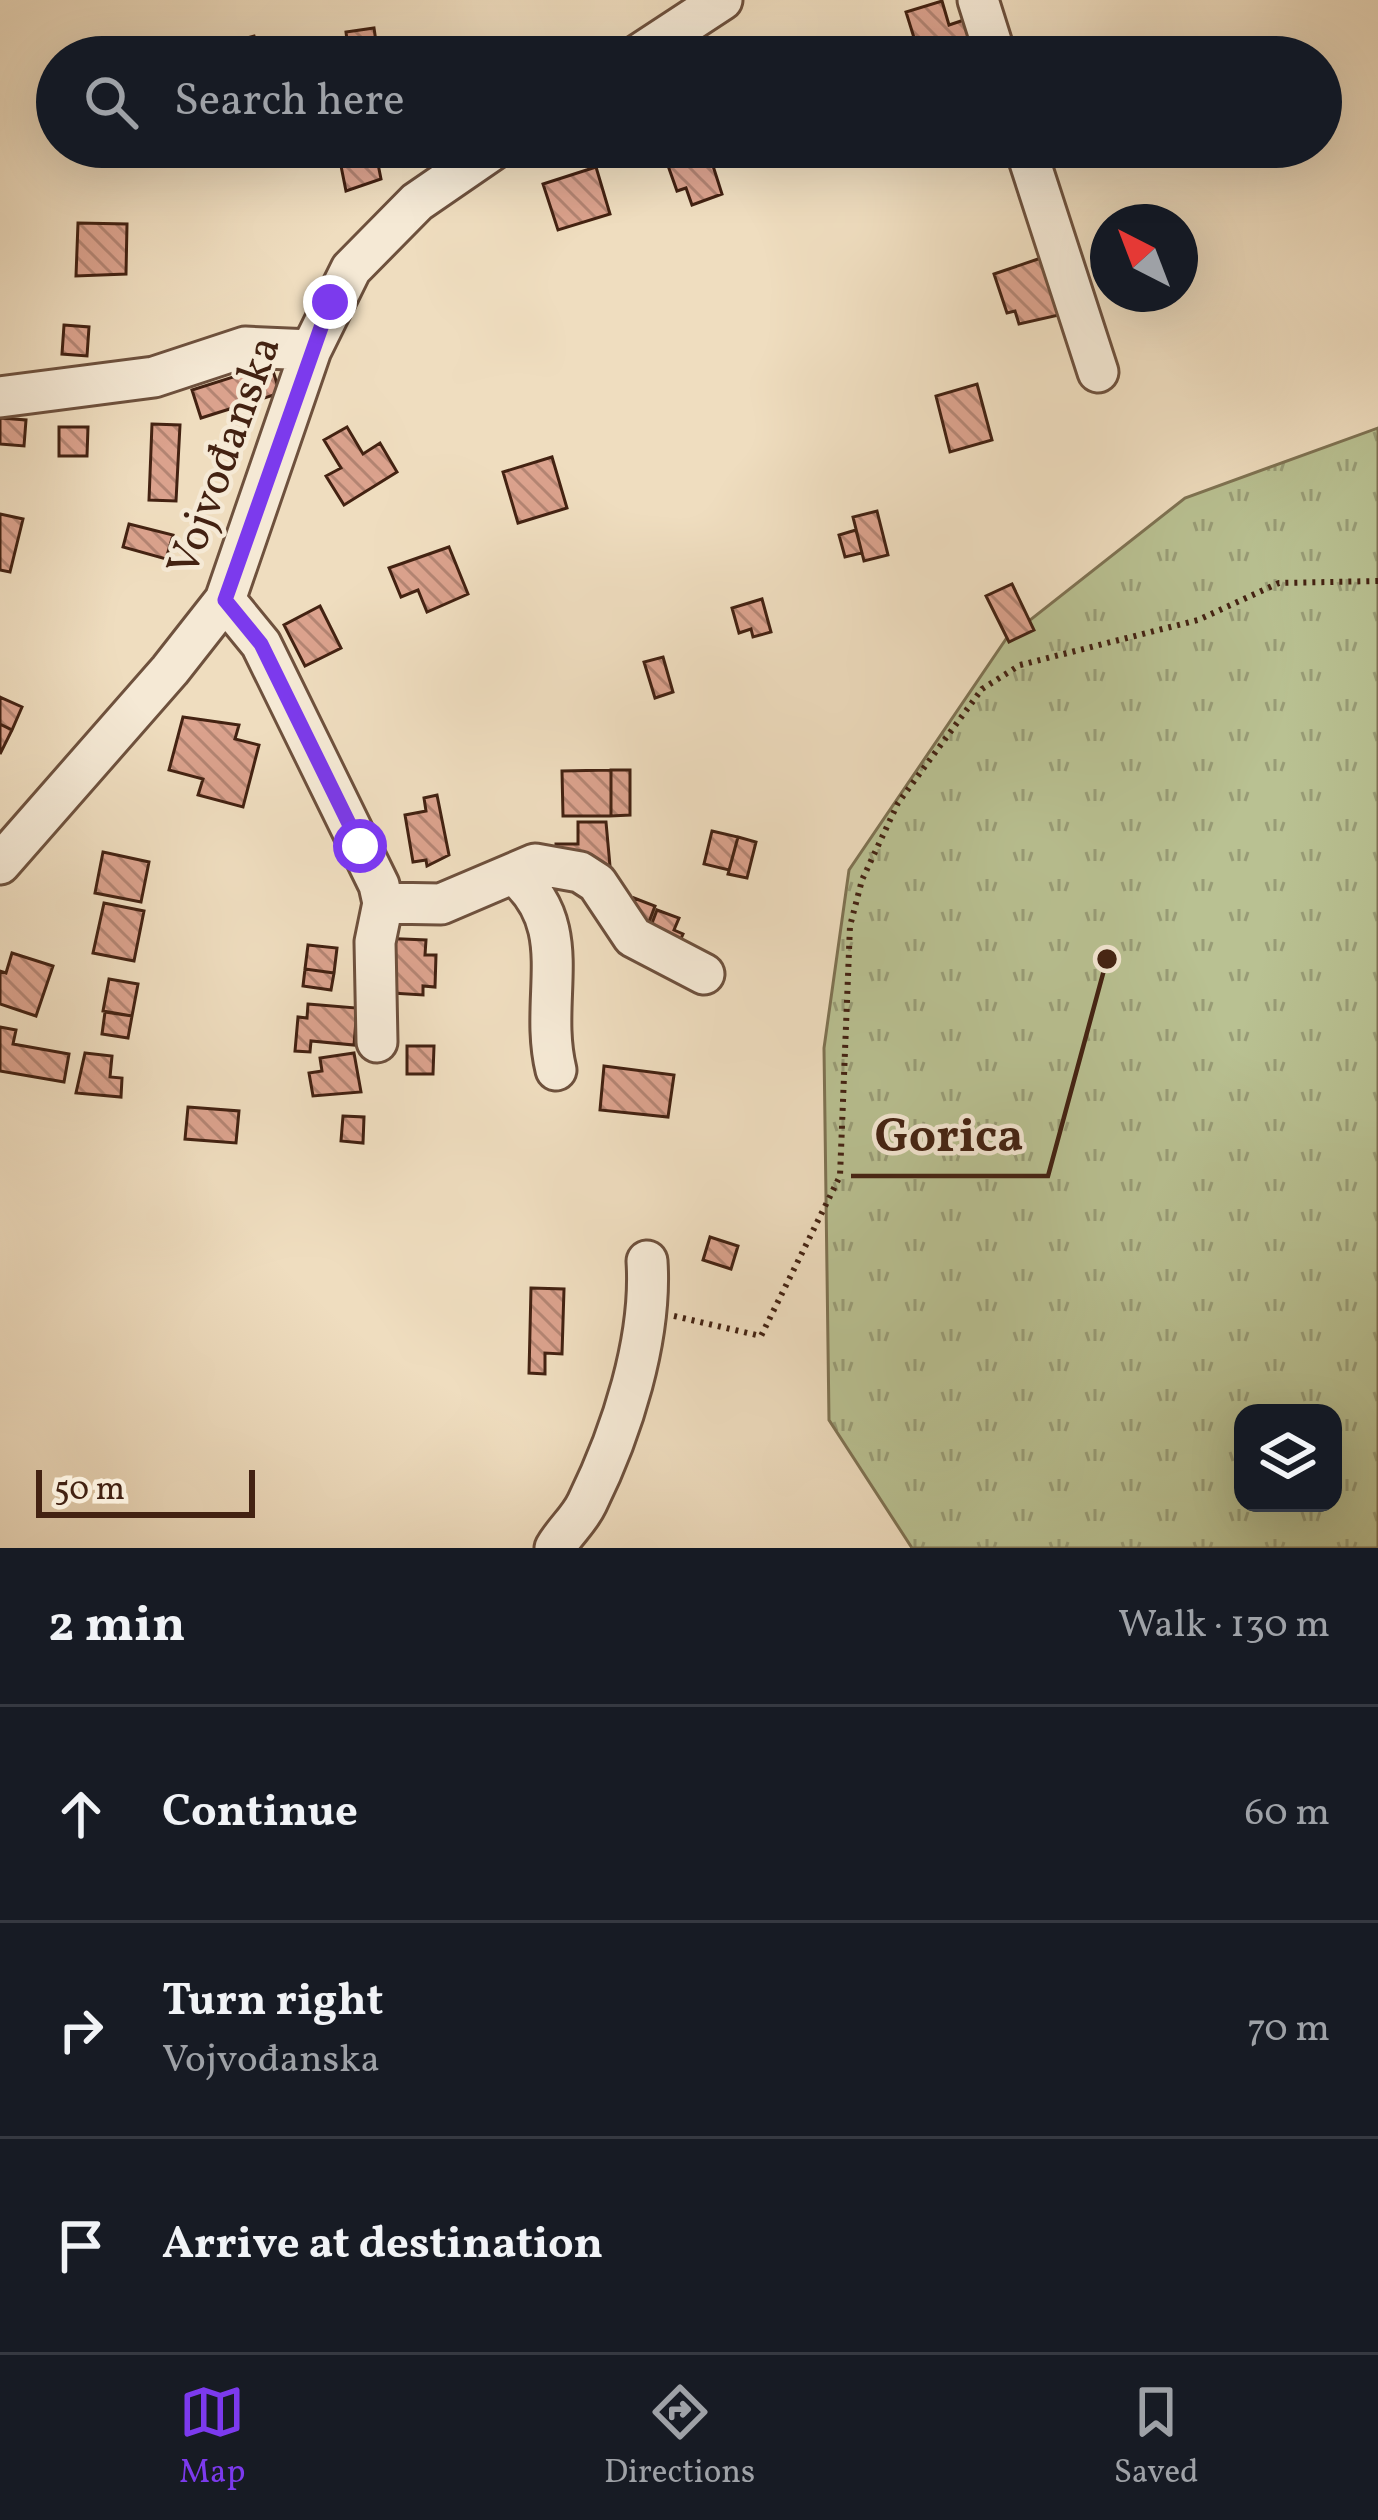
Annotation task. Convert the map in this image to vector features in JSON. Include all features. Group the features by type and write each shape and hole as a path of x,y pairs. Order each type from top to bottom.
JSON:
{"street":[{"path":"667,36 722,0"},
{"path":"978,0 989,36"},
{"name":"Vojvođanska","path":"0,864 225,600 330,302 371,242 466,168"},
{"path":"1032,168 1098,372"},
{"path":"0,397 154,376 245,347 311,350"},
{"path":"225,600 261,644 380,885 383,903 375,942 377,1042"},
{"path":"383,903 441,904 535,864 591,876 633,938 704,974"},
{"path":"514,874 534,893 553,933 547,1032 556,1070"},
{"path":"555,1548 589,1500 641,1354 650,1311 647,1261"}],"path":[{"path":"650,1311 761,1336 840,1176 850,926 862,880 898,803 982,689 1020,665 1198,620 1279,583 1378,581"}],"green space":[{"path":"1378,428 1378,1548 912,1548 829,1420 824,1048 849,870 1006,639 1185,498"}],"building":[{"path":"942,1 949,25 970,18 976,36 913,36 906,12"},
{"path":"374,28 375,36 346,36 346,32"},
{"path":"341,168 379,168 381,179 346,191"},
{"path":"596,168 610,214 558,230 543,184"},
{"path":"669,168 714,168 722,194 692,205 686,188 677,191"},
{"path":"78,223 127,224 126,274 76,276"},
{"path":"1041,258 1059,315 1019,324 1015,311 1007,313 994,274"},
{"path":"64,325 89,327 87,356 62,354"},
{"path":"271,365 280,393 201,418 192,390"},
{"path":"977,384 992,440 950,452 936,396"},
{"path":"0,418 26,420 24,446 0,444"},
{"path":"152,424 180,425 176,501 149,500"},
{"path":"59,427 88,427 87,456 59,456"},
{"path":"347,427 363,454 380,443 397,472 344,505 326,476 341,468 324,440"},
{"path":"552,457 567,508 518,523 503,472"},
{"path":"877,511 888,555 864,561 853,517"},
{"path":"0,514 23,519 10,572 0,570"},
{"path":"129,524 173,535 166,559 123,547"},
{"path":"856,530 862,553 845,557 839,535"},
{"path":"449,547 468,594 427,612 418,590 401,597 389,568"},
{"path":"1012,584 1034,630 1009,642 986,596"},
{"path":"762,599 771,632 753,637 751,629 739,633 732,608"},
{"path":"320,606 341,648 305,666 284,625"},
{"path":"663,657 673,692 655,698 644,662"},
{"path":"0,697 22,707 12,730 0,724"},
{"path":"183,717 239,725 235,739 259,745 243,807 198,795 203,779 169,770"},
{"path":"0,724 12,730 0,754"},
{"path":"611,770 630,770 630,815 611,816"},
{"path":"611,770 611,816 563,816 562,771"},
{"path":"437,795 449,855 427,866 426,860 413,862 405,815 426,811 424,798"},
{"path":"578,822 606,822 610,866 556,866 556,844 578,844"},
{"path":"712,831 738,837 729,870 704,864"},
{"path":"738,837 756,842 747,878 728,874"},
{"path":"103,852 149,862 141,902 95,893"},
{"path":"634,898 655,906 646,930 627,916"},
{"path":"104,903 144,911 134,961 93,953"},
{"path":"657,910 679,918 674,930 683,934 676,950 646,939"},
{"path":"379,938 426,940 425,955 436,955 435,987 423,986 423,995 376,992"},
{"path":"308,945 337,948 334,973 305,969"},
{"path":"12,953 53,966 36,1016 0,1004 0,971 6,973"},
{"path":"305,969 334,973 331,990 303,986"},
{"path":"109,979 138,984 132,1016 103,1011"},
{"path":"308,1004 357,1008 354,1045 311,1041 310,1052 295,1051 298,1017 307,1018"},
{"path":"105,1012 132,1016 128,1038 102,1034"},
{"path":"0,1027 16,1030 13,1044 69,1054 64,1082 0,1071"},
{"path":"407,1046 434,1046 433,1074 407,1074"},
{"path":"85,1053 112,1056 110,1077 122,1078 121,1097 76,1093"},
{"path":"354,1053 361,1092 313,1096 309,1073 322,1071 320,1058"},
{"path":"604,1066 674,1075 668,1117 600,1110"},
{"path":"188,1107 239,1111 236,1143 185,1139"},
{"path":"343,1116 364,1117 363,1143 341,1141"},
{"path":"710,1237 738,1246 731,1269 703,1260"},
{"path":"531,1288 564,1289 562,1354 545,1353 545,1374 529,1373"}],"place":[{"name":"Gorica","path":"1107,959"}],"route":[{"path":"330,302 225,600 261,644 360,846"}]}
